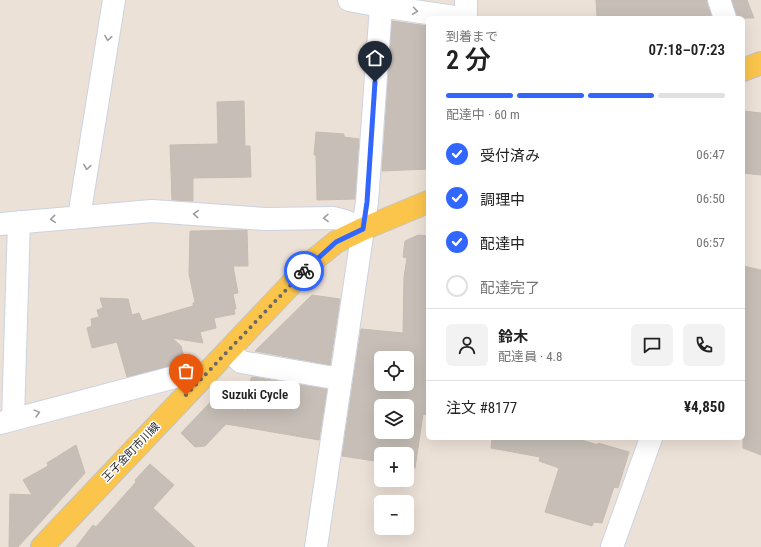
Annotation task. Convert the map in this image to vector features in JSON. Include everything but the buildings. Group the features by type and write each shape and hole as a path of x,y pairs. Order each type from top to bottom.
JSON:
{"main road":[{"path":"745,69 761,63"},
{"name":"王子金町市川線","path":"42,547 315,259 336,242 363,229 422,208"}],"street":[{"path":"79,216 114,0"},
{"path":"349,0 448,16"},
{"path":"466,0 466,16"},
{"path":"719,0 724,16"},
{"path":"316,547 367,202 381,6"},
{"path":"207,374 175,377 6,421 10,223 152,211 265,218 334,218 345,220 363,229"},
{"path":"229,350 241,362 340,379"},
{"path":"612,547 650,440"}],"way so far":[{"path":"186,395 304,271"}],"place":[{"name":"Suzuki Cycle","path":"186,395"}],"route":[{"path":"304,271 315,259 336,242 363,229 367,202 375,82"}]}
